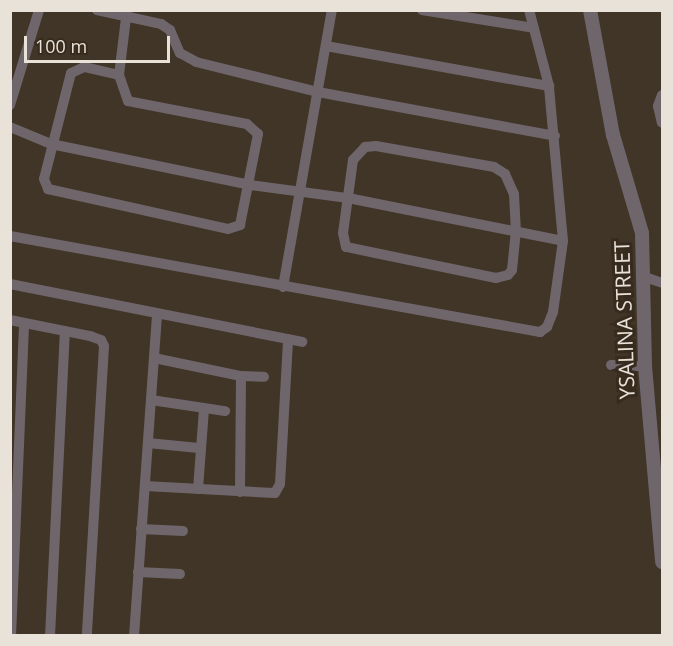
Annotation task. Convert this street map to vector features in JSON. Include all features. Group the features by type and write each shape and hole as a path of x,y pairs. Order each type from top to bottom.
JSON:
{"street":[{"path":"10,105 39,10"},
{"path":"98,10 126,14 170,30 185,58 318,92 555,136"},
{"path":"283,287 332,10"},
{"path":"422,10 534,28"},
{"path":"10,236 540,332 548,327 553,312 563,241 549,86 530,10"},
{"name":"YSALINA STREET","path":"590,10 613,135 642,233 645,277 645,366 663,562"},
{"path":"118,75 84,67 71,73 51,144 45,185 68,196 228,229 240,225 244,216 259,141 255,128 136,105 123,96 118,75 126,14"},
{"path":"326,46 549,86"},
{"path":"663,95 658,106 663,123"},
{"path":"10,127 51,144 250,185 348,198 563,241"},
{"path":"376,146 494,167 511,182 516,230 512,270 503,278 353,251 344,242 353,160 365,147 376,146"},
{"path":"645,277 663,283"},
{"path":"10,284 302,342"},
{"path":"134,636 157,314"},
{"path":"10,320 96,337 104,346 87,636"},
{"path":"11,636 24,323"},
{"path":"50,636 64,331"},
{"path":"145,486 269,494 280,484 288,339"},
{"path":"154,358 242,376 264,377"},
{"path":"611,365 645,366"},
{"path":"240,492 242,376"},
{"path":"151,400 225,411"},
{"path":"198,489 199,448 204,409"},
{"path":"148,443 199,448"},
{"path":"141,530 183,531"},
{"path":"138,572 180,574"}]}
